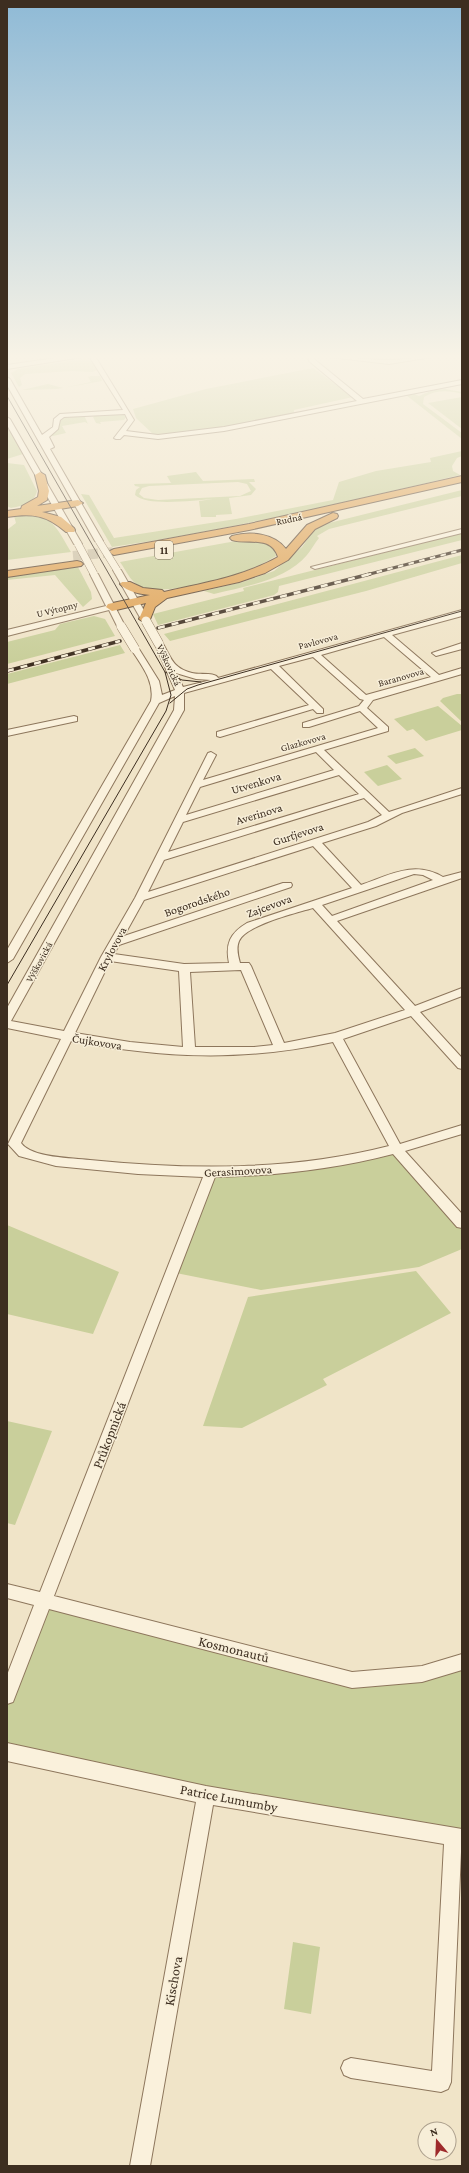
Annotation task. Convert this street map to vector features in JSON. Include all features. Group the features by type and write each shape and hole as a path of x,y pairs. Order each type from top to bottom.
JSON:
{"highway":[{"path":"10,514 34,504 43,498 44,492 40,475"},
{"name":"Rudná","path":"462,479 250,528 116,555 210,541 337,515 462,485"},
{"path":"10,514 78,503"},
{"path":"10,514 31,513 46,515 57,518 70,530"},
{"path":"112,607 245,577 273,566 295,548 311,527 337,515"},
{"path":"210,541 249,537 264,538 280,548 284,558"},
{"path":"7,562 75,559"},
{"path":"7,567 75,559"},
{"path":"7,574 75,559"},
{"path":"126,584 145,592 176,592"},
{"path":"145,620 147,610 154,600 176,592"}],"street":[{"name":"Výškovická","path":"30,457 58,506 121,626 156,684 158,693 156,702"},
{"name":"Výškovická","path":"7,1018 179,710 180,691 170,664 126,584 50,457"},
{"path":"315,567 462,530"},
{"name":"U Výtopny","path":"7,633 112,607"},
{"name":"Pavlovova","path":"156,702 180,691 235,675 462,613"},
{"path":"385,634 438,678"},
{"name":"Baranovova","path":"436,653 462,646"},
{"path":"314,653 363,697 370,698"},
{"path":"170,664 176,670 196,677 235,675"},
{"path":"272,665 328,718"},
{"name":"Baranovova","path":"362,708 370,698 462,671"},
{"path":"179,710 184,701 191,695 235,675"},
{"path":"156,684 180,691"},
{"path":"7,959 156,702"},
{"path":"220,734 315,706"},
{"path":"306,725 362,708"},
{"name":"Glazkovova","path":"197,785 385,729 362,708"},
{"path":"7,733 74,719"},
{"path":"318,749 388,816"},
{"name":"Krylovova","path":"14,1144 107,957 140,898 211,755"},
{"name":"Utvenkova","path":"179,820 341,771"},
{"name":"Gurťjevova","path":"140,898 372,824 399,811 462,791"},
{"name":"Averinova","path":"160,858 365,795"},
{"path":"315,842 359,889"},
{"name":"Zajcevova","path":"240,967 231,950 233,940 240,931 251,925 418,870 429,872 442,881"},
{"path":"330,920 462,875"},
{"name":"Bogorodského","path":"115,943 287,885"},
{"path":"315,904 462,1065"},
{"path":"107,957 184,968 240,967 280,1048"},
{"path":"184,968 188,1052"},
{"name":"Čujkovova","path":"7,1024 67,1037 143,1049 188,1052 280,1048 336,1037 462,992"},
{"path":"336,1037 397,1150 462,1223"},
{"name":"Gerasimovova","path":"14,1144 21,1152 76,1164 148,1172 210,1174 256,1171 318,1164 397,1150 462,1129"},
{"name":"Průkopnická","path":"7,1696 210,1174"},
{"name":"Kosmonautů","path":"7,1591 352,1680 404,1677 450,1667 462,1662"},
{"name":"Patrice Lumumby","path":"7,1752 206,1795 458,1838 441,2082 351,2068"},
{"name":"Kischova","path":"140,2166 206,1795"}],"green space":[{"path":"458,457 452,466 453,471 460,475 243,524 112,547 81,494 89,495 114,538 236,519 333,500 339,482 376,471 431,462 430,458"},
{"path":"7,463 24,465 37,491 33,499 27,504 11,508 7,506"},
{"path":"196,472 203,481 254,479 255,482 249,482 256,489 251,495 229,498 232,514 216,515 216,517 201,517 199,501 213,499 160,502 141,499 135,495 136,490 140,487 135,486 134,484 171,483 167,476","holes":["238,482 247,484 251,491 240,496 158,500 144,498 139,494 142,488 149,486"]},
{"path":"462,490 462,496 329,529 317,536 319,538 307,555 298,564 276,577 214,594 204,591 243,582 274,571 302,547 314,530 329,523"},
{"path":"28,514 37,515 44,518 55,526 71,552 7,560 7,530 16,523 14,516"},
{"path":"462,533 462,540 279,586 278,592 274,595 158,625 153,614 244,591 243,588"},
{"path":"247,539 265,541 274,548 276,556 249,570 193,586 158,589 144,588 133,581 120,562"},
{"path":"462,555 462,563 366,591 170,641 164,634"},
{"path":"78,567 91,592 92,599 83,607 55,575 7,580 7,577"},
{"path":"94,616 105,619 115,636 7,664 7,642 55,630 60,624"},
{"path":"120,645 125,653 7,684 7,674"},
{"path":"462,694 462,722 440,701 443,698"},
{"path":"438,706 462,726 462,730 426,741 413,729 407,731 394,719"},
{"path":"415,748 424,756 396,764 387,756"},
{"path":"387,765 402,779 378,786 364,772"},
{"path":"397,1150 462,1223 462,1249 419,1267 261,1290 171,1272 210,1174"},
{"path":"7,1225 119,1272 93,1334 7,1314"},
{"path":"416,1271 451,1313 323,1379 327,1385 242,1428 203,1426 248,1297"},
{"path":"7,1421 52,1431 15,1525 7,1523"},
{"path":"44,1601 352,1680 462,1662 462,1839 7,1752 7,1696"},
{"path":"293,1942 320,1947 311,2014 284,2009"}],"tunnel":[{"path":"73,556 114,552"}],"tram line":[{"path":"42,457 165,672"},
{"path":"170,703 187,689 198,685 462,611"},
{"path":"7,985 166,711 171,695 165,672"},
{"path":"165,672 182,680 201,682"}],"railway":[{"path":"366,575 462,550"},
{"path":"158,628 370,574"},
{"path":"7,671 120,641"}]}
